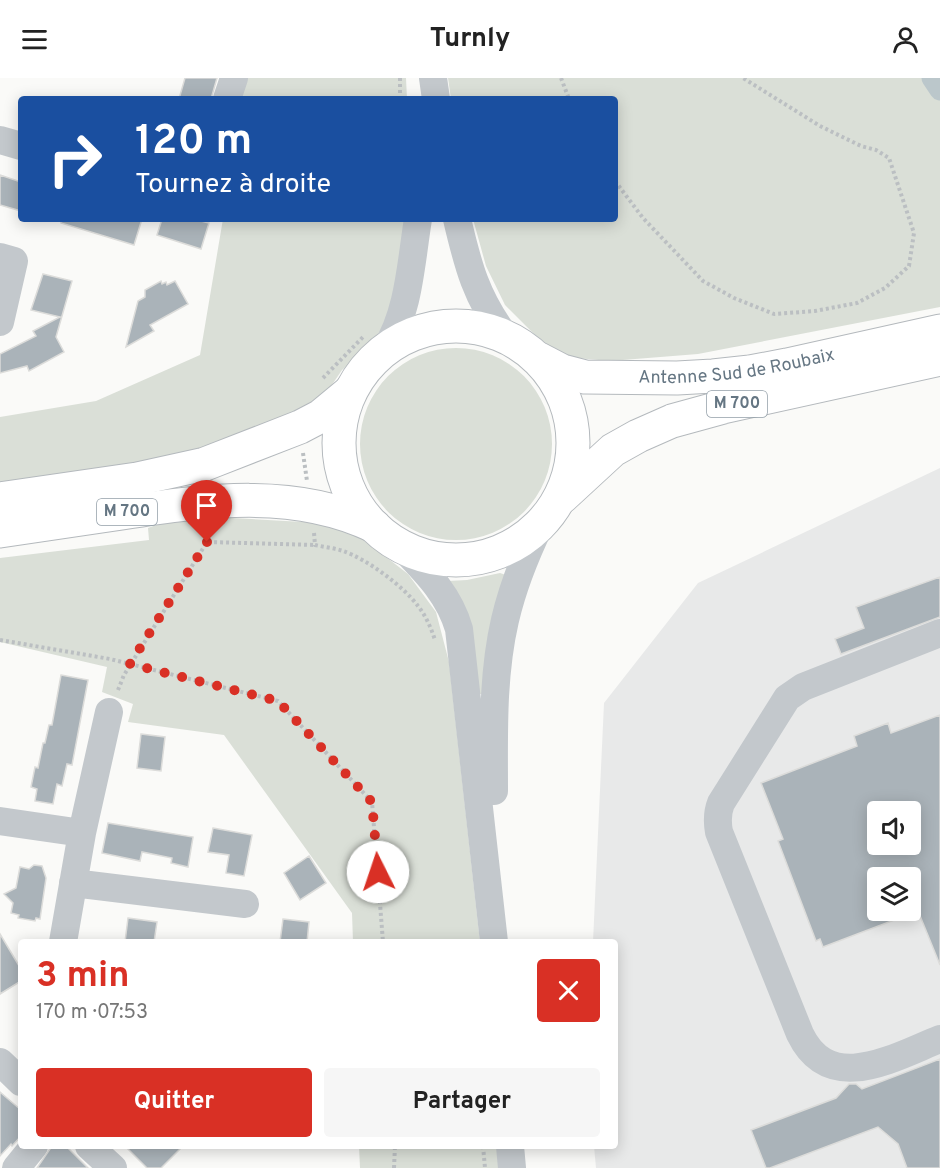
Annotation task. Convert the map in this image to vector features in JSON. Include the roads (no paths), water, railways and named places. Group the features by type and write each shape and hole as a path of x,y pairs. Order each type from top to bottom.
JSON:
{"highway":[{"path":"374,526 352,497 340,463 340,427 344,409 350,392 365,369 384,350 416,332 443,326 479,328 505,336 536,357 559,388 572,424 572,464 568,478 549,512"},
{"name":"Antenne Sud de Roubaix","path":"536,357 562,371 585,377 713,376 787,365 940,331"},
{"name":"Antenne Sud de Roubaix","path":"374,526 401,546 436,559 474,559 496,553 523,539 613,450 638,435 672,421 723,407 940,358"},
{"name":"M 700","path":"0,499 158,475 205,464 300,427 321,416 350,392"},
{"name":"M 700","path":"0,531 175,505 235,500 310,505 335,511 374,526"}],"street":[{"path":"228,96 234,78"},
{"path":"423,78 423,96"},
{"path":"433,78 436,96"},
{"path":"0,140 18,145"},
{"path":"384,350 392,339 399,319 417,222"},
{"path":"458,222 475,286 489,314 505,336"},
{"path":"0,257 14,261 0,322"},
{"path":"494,931 495,710 499,654 505,621 519,573 549,512"},
{"path":"401,546 442,591 452,608 459,629 494,931"},
{"path":"940,633 802,687 787,698 721,803 717,812 717,823 795,1024 805,1045 812,1053 832,1066 857,1068 870,1066 940,1040"},
{"path":"64,939 82,833 109,712"},
{"path":"0,821 82,833"},
{"path":"73,883 245,904"},
{"path":"16,1168 32,1149"},
{"path":"92,1149 113,1168"},
{"path":"510,1149 512,1168"}],"waterway":[{"path":"932,78 940,90"}]}
